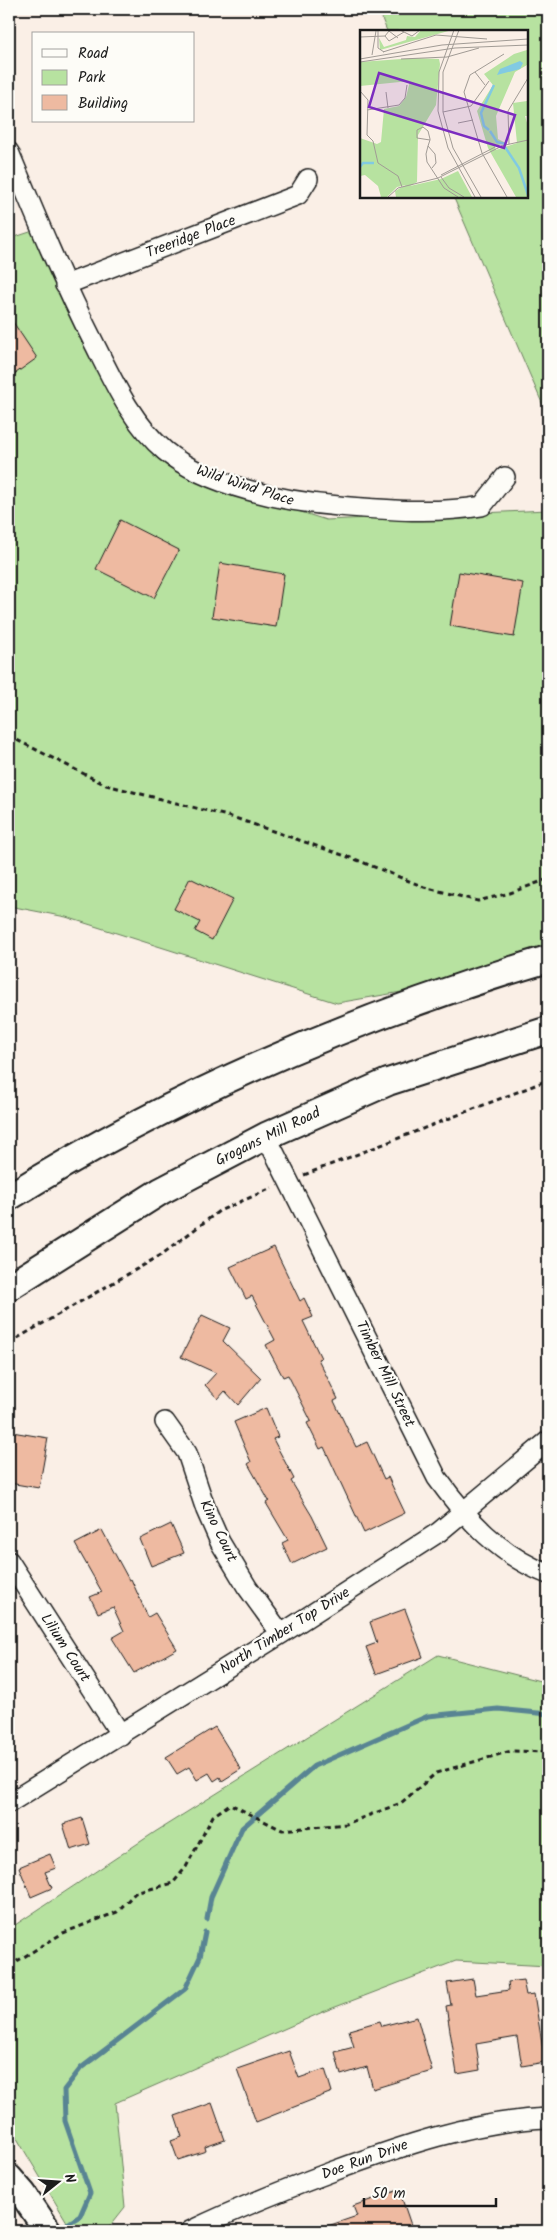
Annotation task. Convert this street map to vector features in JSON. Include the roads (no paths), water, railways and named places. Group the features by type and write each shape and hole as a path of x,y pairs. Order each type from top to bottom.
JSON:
{"main road":[{"path":"9,1197 95,1146 162,1110 265,1061 370,1018 477,980 548,958"},
{"name":"Grogans Mill Road","path":"9,1287 161,1191 266,1136 388,1082 548,1030"},
{"path":"9,2165 16,2186 48,2231"}],"street":[{"name":"Wild Wind Place","path":"9,152 65,286 121,396 142,426 165,451 192,470 225,482 302,504 448,512 482,506 505,477"},
{"name":"Treeridge Place","path":"65,286 298,195 308,179"},
{"name":"Timber Mill Street","path":"266,1136 437,1478 463,1514 493,1542 529,1566 548,1574"},
{"name":"Kino Court","path":"165,1422 187,1453 206,1510 220,1542 248,1587 281,1634"},
{"name":"North Timber Top Drive","path":"9,1803 121,1735 439,1532 463,1514 548,1441"},
{"name":"Lilium Court","path":"9,1561 121,1735"},
{"name":"Doe Run Drive","path":"190,2231 244,2206 395,2148 486,2125 548,2118"}],"waterway":[{"path":"207,1919 211,1897 242,1828 314,1766 428,1716 498,1709 548,1714"},
{"path":"64,2226 80,2216 90,2193 65,2121 64,2090 81,2068 185,1989 200,1957 205,1932"}]}
